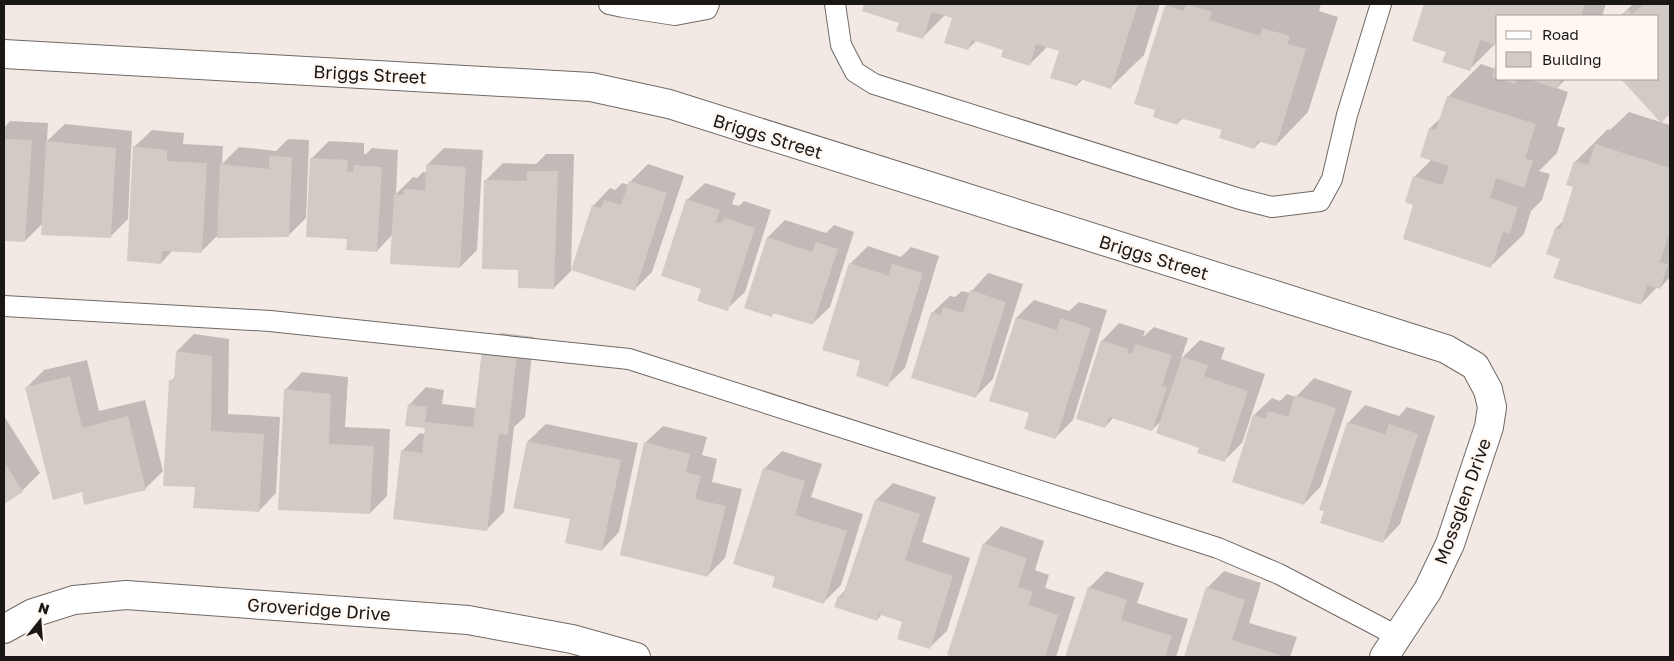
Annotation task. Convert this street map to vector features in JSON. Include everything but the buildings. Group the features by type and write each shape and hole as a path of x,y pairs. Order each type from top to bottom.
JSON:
{"street":[{"name":"Briggs Street","path":"4,54 581,86 669,104 1446,349 1475,366 1488,390"},
{"name":"Mossglen Drive","path":"1391,647 1428,590 1450,544 1489,427 1492,408 1488,390"},
{"name":"Groveridge Drive","path":"4,629 34,613 74,600 126,595 468,620 572,639 636,657"}],"lane":[{"path":"609,4 675,16 707,9 709,4"},
{"path":"835,4 841,45 855,72 874,84 1240,199 1272,206 1320,201 1332,179 1347,114 1381,4"},
{"path":"4,306 270,320 629,360 1218,548 1279,574 1391,647"}]}
